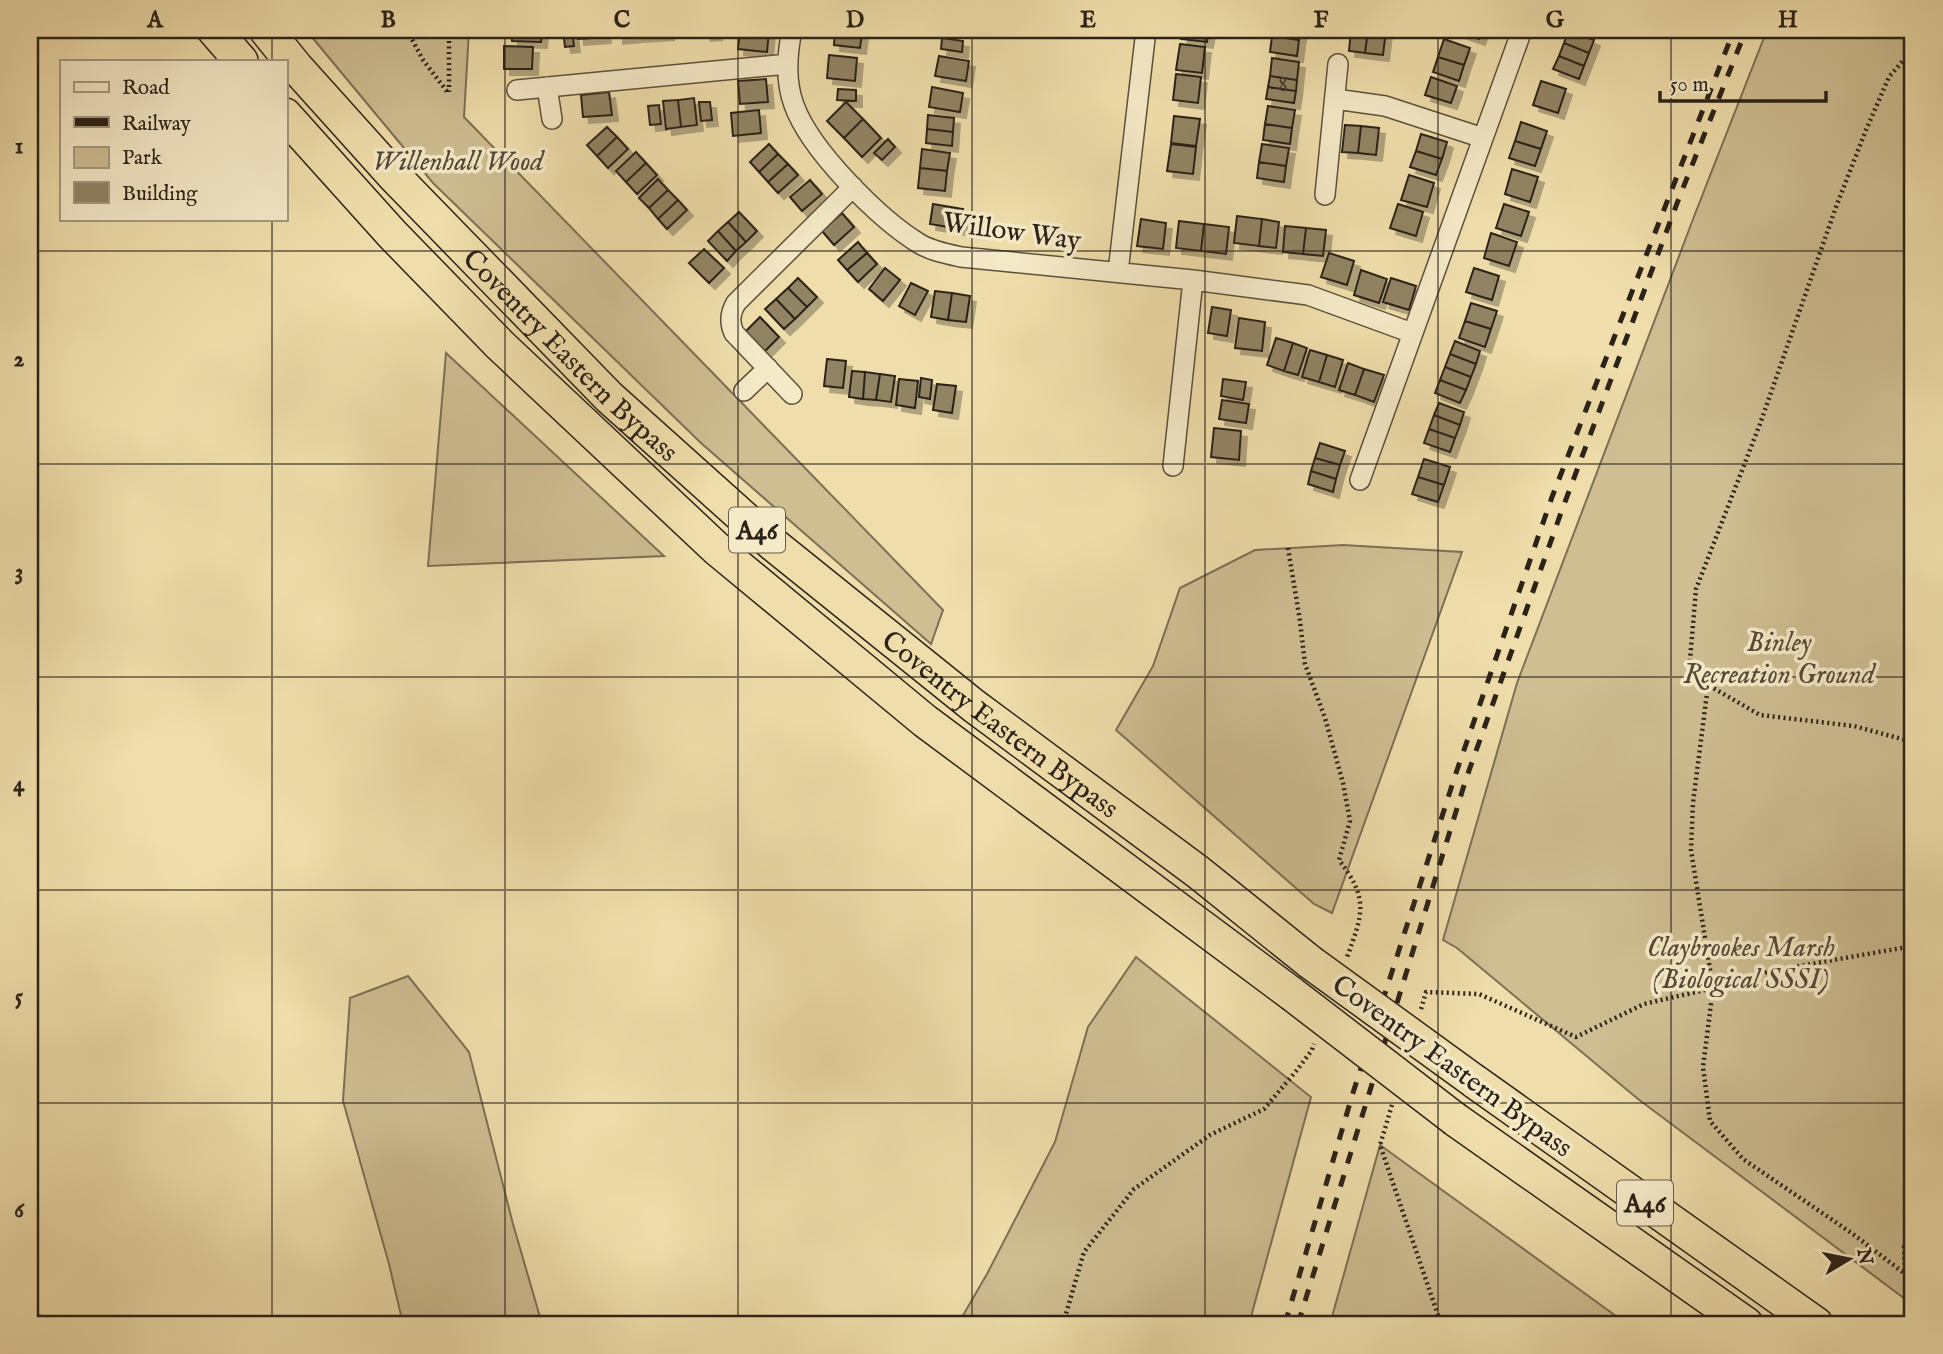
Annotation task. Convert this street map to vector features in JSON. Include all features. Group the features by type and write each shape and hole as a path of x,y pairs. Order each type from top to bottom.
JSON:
{"highway":[{"path":"214,30 240,60"},
{"name":"Coventry Eastern Bypass","path":"266,30 296,68 394,176 609,397 774,545 974,706 1198,872 1310,962 1474,1082 1816,1324"},
{"name":"Coventry Eastern Bypass","path":"287,117 392,234 500,345 717,549 925,721 1292,994 1456,1120 1746,1324"}],"street":[{"name":"Willow Way","path":"792,30 788,64 789,86 800,119 853,187 922,245 961,257 1193,280 1308,295 1412,333"},
{"path":"1118,272 1146,30"},
{"path":"1360,480 1522,30"},
{"path":"517,90 788,64"},
{"path":"1325,195 1338,64"},
{"path":"547,87 552,119"},
{"path":"1335,99 1385,106 1483,138"},
{"path":"792,394 734,333 730,320 733,307 853,187"},
{"path":"1173,467 1193,280"},
{"path":"744,391 768,368"}],"path":[{"path":"407,30 423,60 449,94 449,30"},
{"path":"1913,49 1889,77 1866,130 1836,207 1760,424 1696,589 1690,660 1709,685 1760,715 1854,726 1913,742"},
{"path":"1709,685 1693,803 1690,850 1713,988 1703,1067 1710,1121 1743,1159 1913,1277"},
{"path":"1713,988 1770,971 1913,946"},
{"path":"1905,1274 1903,1247 1913,1226"}],"green space":[{"name":"Willenhall Wood","path":"306,30 469,30 464,117 943,610 931,644 701,443 433,183"},
{"path":"1767,30 1913,30 1913,1305 1638,1099 1457,948 1443,940 1517,683"},
{"path":"446,353 664,556 428,566"},
{"path":"1343,545 1462,552 1332,913 1314,904 1116,730 1153,666 1180,588 1255,550"},
{"path":"1136,957 1311,1097 1249,1324 958,1324 1055,1142 1088,1027"},
{"path":"408,976 469,1052 542,1324 403,1324 343,1101 350,998"},
{"path":"1380,1145 1627,1324 1330,1324"},
{"path":"30,1309 54,1324 30,1324"}],"building":[{"path":"512,30 542,30 541,42 512,41"},
{"path":"563,30 572,30 574,46 565,47"},
{"path":"577,30 591,30 592,38 578,39"},
{"path":"591,30 604,30 605,37 592,38"},
{"path":"617,30 635,30 636,36 617,38"},
{"path":"635,30 652,30 653,35 636,36"},
{"path":"652,30 668,30 668,34 653,35"},
{"path":"704,30 715,30 716,34 705,35"},
{"path":"740,30 769,30 767,52 738,49"},
{"path":"835,30 862,33 860,48 834,45"},
{"path":"1183,30 1209,30 1207,42 1181,39"},
{"path":"1273,30 1301,30 1299,40 1272,36"},
{"path":"1351,30 1368,30 1365,53 1349,51"},
{"path":"1368,30 1386,30 1383,55 1365,53"},
{"path":"1453,30 1482,30 1479,39"},
{"path":"1569,30 1594,40 1589,53 1564,43"},
{"path":"1272,36 1299,40 1297,56 1270,52"},
{"path":"942,38 963,41 962,52 941,49"},
{"path":"1444,39 1470,48 1464,65 1438,57"},
{"path":"1564,43 1589,53 1584,66 1559,56"},
{"path":"1180,44 1205,47 1202,73 1176,70"},
{"path":"504,46 533,47 532,69 504,69"},
{"path":"829,55 857,58 855,81 827,78"},
{"path":"939,56 969,61 966,81 935,76"},
{"path":"1559,56 1584,66 1579,79 1553,69"},
{"path":"1438,57 1464,65 1459,81 1433,72"},
{"path":"1272,58 1299,62 1297,80 1270,76"},
{"path":"1176,74 1201,77 1198,103 1173,100"},
{"path":"1270,76 1297,80 1296,91 1268,87"},
{"path":"1431,77 1457,86 1451,103 1425,95"},
{"path":"766,79 768,102 740,104 738,81"},
{"path":"1541,81 1566,89 1558,113 1533,105"},
{"path":"932,87 963,93 960,112 929,107"},
{"path":"1268,87 1296,91 1294,103 1266,99"},
{"path":"838,89 856,90 856,101 837,100"},
{"path":"609,92 612,115 583,117 581,95"},
{"path":"694,98 697,125 681,127 678,100"},
{"path":"678,100 681,127 666,129 663,101"},
{"path":"699,102 710,102 712,120 701,121"},
{"path":"846,102 863,119 844,138 827,121"},
{"path":"659,105 661,124 650,125 648,106"},
{"path":"1268,106 1295,110 1292,128 1265,124"},
{"path":"759,110 761,133 733,136 731,113"},
{"path":"928,115 954,118 953,132 927,129"},
{"path":"1174,116 1200,119 1196,146 1171,143"},
{"path":"863,119 881,138 862,157 844,138"},
{"path":"1521,122 1547,131 1541,149 1515,141"},
{"path":"1265,124 1292,128 1290,144 1263,140"},
{"path":"1345,125 1361,126 1358,153 1342,152"},
{"path":"1361,126 1379,128 1376,155 1358,153"},
{"path":"607,127 617,137 597,156 587,145"},
{"path":"927,129 953,132 952,146 926,143"},
{"path":"1421,134 1447,142 1442,159 1416,151"},
{"path":"617,137 628,149 608,168 597,156"},
{"path":"888,139 895,147 882,160 874,153"},
{"path":"1515,141 1541,149 1535,166 1509,158"},
{"path":"769,144 778,154 759,172 750,162"},
{"path":"1171,144 1196,147 1193,174 1167,171"},
{"path":"1262,144 1289,148 1286,166 1259,162"},
{"path":"922,149 950,153 947,171 920,168"},
{"path":"1416,151 1442,159 1436,175 1410,167"},
{"path":"636,152 646,163 626,182 616,171"},
{"path":"778,154 788,164 768,182 759,172"},
{"path":"1259,162 1286,166 1284,182 1257,178"},
{"path":"646,163 657,175 637,194 626,182"},
{"path":"788,164 798,175 778,193 768,182"},
{"path":"920,168 947,171 945,191 918,188"},
{"path":"1512,169 1538,177 1530,202 1505,194"},
{"path":"1409,175 1434,183 1427,207 1401,200"},
{"path":"658,179 668,190 649,208 639,198"},
{"path":"810,180 822,194 802,211 790,197"},
{"path":"668,190 678,200 658,219 649,208"},
{"path":"678,200 687,210 667,229 658,219"},
{"path":"933,204 963,209 960,229 930,224"},
{"path":"1398,204 1423,212 1416,236 1390,228"},
{"path":"1504,204 1529,212 1521,236 1496,228"},
{"path":"739,212 757,231 746,242 728,222"},
{"path":"842,213 854,227 834,245 822,231"},
{"path":"1237,216 1262,219 1259,246 1234,243"},
{"path":"1141,219 1166,223 1163,249 1137,246"},
{"path":"1262,219 1279,222 1276,248 1259,246"},
{"path":"1179,221 1204,224 1201,251 1176,248"},
{"path":"728,222 746,242 736,251 718,231"},
{"path":"1204,224 1229,227 1226,254 1201,251"},
{"path":"1285,226 1306,228 1303,254 1283,252"},
{"path":"1306,228 1326,230 1323,256 1303,254"},
{"path":"718,231 736,251 727,261 708,241"},
{"path":"1491,233 1517,242 1509,266 1484,258"},
{"path":"858,242 867,253 847,270 838,260"},
{"path":"704,249 724,268 709,283 689,263"},
{"path":"867,253 877,264 858,282 847,270"},
{"path":"1329,253 1354,261 1347,285 1321,277"},
{"path":"885,268 900,280 883,301 869,289"},
{"path":"1474,268 1499,276 1492,300 1466,292"},
{"path":"1361,270 1387,279 1379,303 1354,295"},
{"path":"798,278 817,297 807,307 788,288"},
{"path":"1391,278 1416,286 1409,310 1383,302"},
{"path":"911,283 928,291 915,315 899,306"},
{"path":"788,288 807,307 795,319 776,299"},
{"path":"935,291 952,293 948,320 931,317"},
{"path":"952,293 970,296 966,322 948,320"},
{"path":"776,299 795,319 784,329 765,309"},
{"path":"1471,303 1497,311 1491,329 1465,321"},
{"path":"1212,307 1231,310 1227,336 1208,333"},
{"path":"760,317 779,337 764,352 745,332"},
{"path":"1239,318 1265,322 1262,351 1235,348"},
{"path":"1465,321 1491,329 1485,347 1459,338"},
{"path":"1276,338 1293,343 1284,371 1267,365"},
{"path":"1455,341 1480,351 1476,364 1450,354"},
{"path":"1293,343 1307,348 1298,375 1284,371"},
{"path":"1310,350 1327,355 1319,382 1302,377"},
{"path":"1450,354 1476,364 1471,377 1445,367"},
{"path":"1327,355 1343,360 1335,387 1319,382"},
{"path":"827,359 846,361 843,388 824,386"},
{"path":"1348,363 1364,369 1355,395 1339,390"},
{"path":"1445,367 1471,377 1466,390 1440,380"},
{"path":"1364,369 1384,375 1374,402 1355,395"},
{"path":"852,371 865,372 863,399 849,397"},
{"path":"865,372 880,374 876,400 863,399"},
{"path":"880,374 895,376 891,402 876,400"},
{"path":"921,378 932,380 930,399 919,397"},
{"path":"899,379 918,381 915,408 896,405"},
{"path":"1223,379 1246,382 1243,400 1221,396"},
{"path":"1440,380 1466,390 1460,403 1435,393"},
{"path":"937,384 956,386 952,413 933,410"},
{"path":"1222,400 1249,404 1246,423 1219,419"},
{"path":"1439,403 1464,412 1460,425 1434,415"},
{"path":"1434,415 1460,425 1455,438 1429,429"},
{"path":"1214,428 1241,431 1239,460 1211,457"},
{"path":"1429,429 1455,438 1450,452 1424,443"},
{"path":"1320,443 1345,451 1340,465 1315,458"},
{"path":"1315,458 1340,465 1336,479 1311,471"},
{"path":"1424,459 1450,467 1444,485 1418,477"},
{"path":"1311,471 1336,479 1333,492 1308,484"},
{"path":"1418,477 1444,485 1438,502 1412,494"}],"railway":[{"path":"1285,1324 1352,1096 1456,773 1552,497 1734,30"},
{"path":"1298,1324 1466,779 1562,510 1679,198 1746,30"}],"park label":[{"name":"Binley Recreation Ground","path":"1779,657"},
{"name":"Claybrookes Marsh (Biological SSSI)","path":"1741,962"}]}
